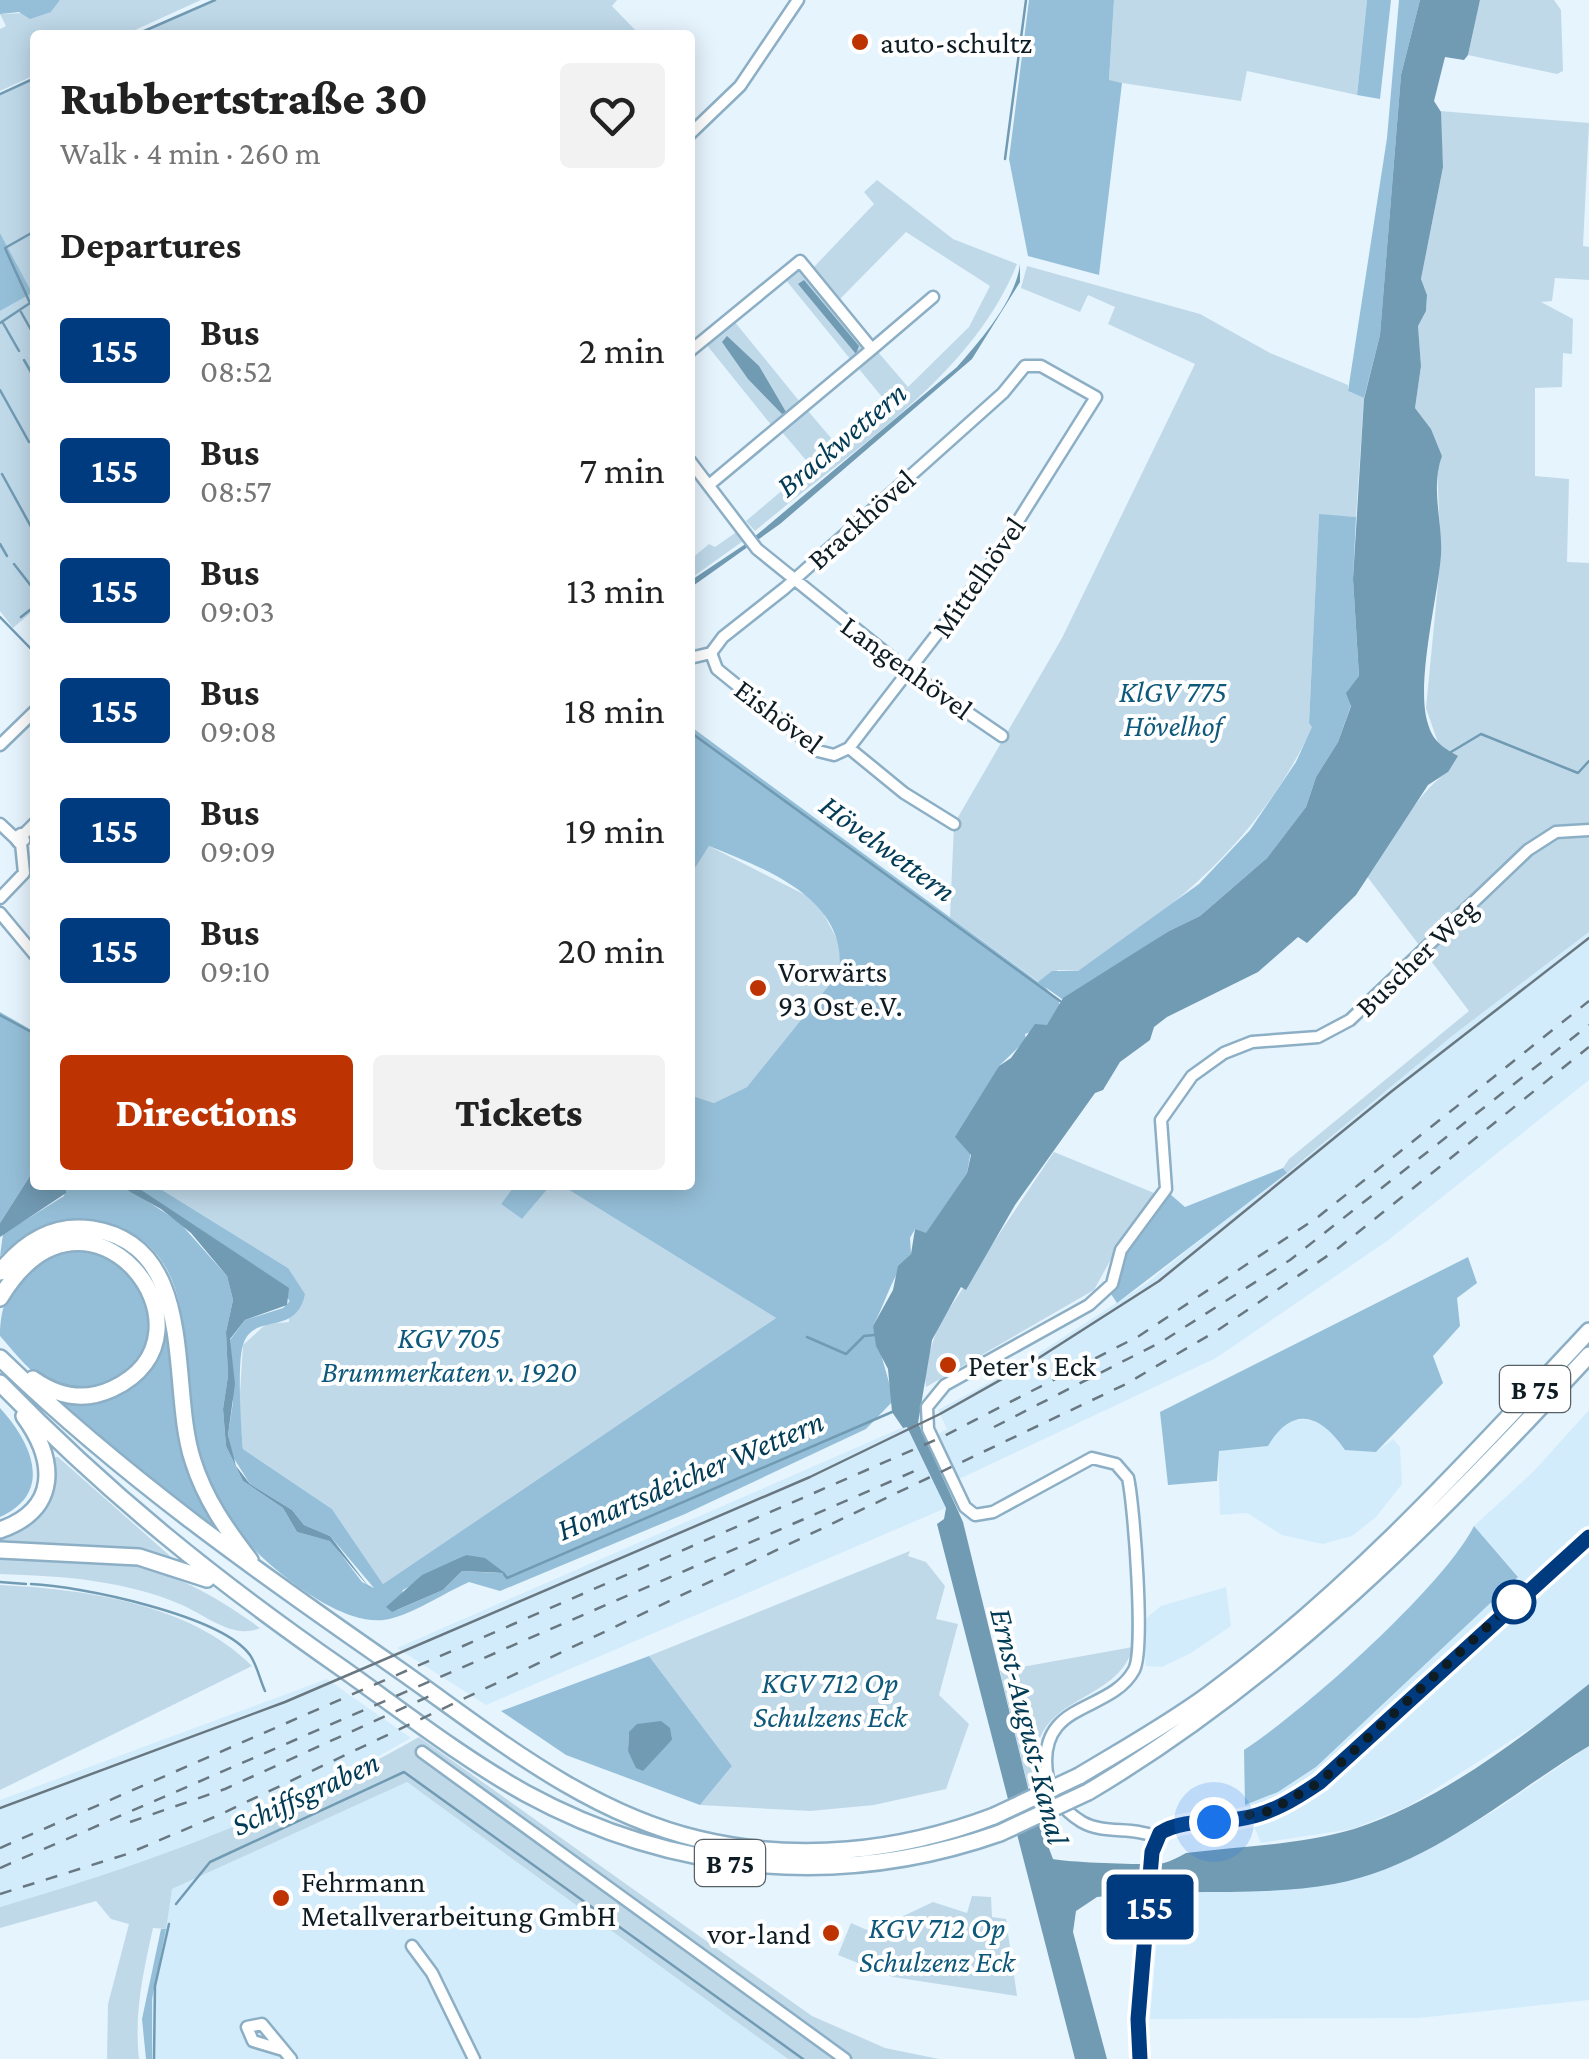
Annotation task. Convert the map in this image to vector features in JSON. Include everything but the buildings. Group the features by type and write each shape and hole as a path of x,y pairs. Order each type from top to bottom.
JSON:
{"highway":[{"name":"B 75","path":"0,1272 32,1241 74,1228 114,1235 153,1265 171,1308 182,1413 193,1462 213,1507 258,1571"},
{"name":"B 75","path":"0,1298 18,1271 38,1254 63,1244 86,1242 110,1248 142,1274 154,1298 158,1324 152,1348 135,1372 124,1383 92,1395 49,1390 0,1357"},
{"name":"B 75","path":"0,1357 114,1463 258,1571 526,1759 592,1800 680,1834 763,1850 862,1850 927,1838 994,1816 1079,1776 1207,1696 1322,1602 1424,1508 1589,1332"},
{"name":"B 75","path":"2,1386 119,1499 218,1582 476,1762 552,1807 618,1835 710,1859 792,1869 875,1865 934,1854 1000,1833 1088,1792 1231,1698 1328,1619 1443,1509 1589,1355"},
{"name":"B 75","path":"0,1530 34,1509 44,1494 48,1467 34,1428 2,1386"},
{"name":"B 75","path":"0,1550 139,1557 218,1582"}],"street":[{"path":"695,129 740,86 798,0"},
{"path":"695,347 800,261 872,349"},
{"path":"710,485 933,298"},
{"name":"Brackhövel","path":"711,653 723,637 793,580 1002,393 1025,366 1041,366 1096,396"},
{"name":"Mittelhövel","path":"849,748 991,564 1096,396"},
{"name":"Langenhövel","path":"695,468 750,542 793,580 910,672 1002,736"},
{"path":"695,657 711,653"},
{"name":"Eishövel","path":"711,653 718,669 818,751 834,755 849,748 904,793 954,824"},
{"path":"0,745 30,715"},
{"path":"0,824 19,839 24,873 0,898"},
{"path":"19,839 30,828"},
{"name":"Buscher Weg","path":"1156,1838 1082,1822 1059,1802 1047,1770 1050,1742 1063,1720 1120,1687 1139,1658 1128,1478 1116,1464 1092,1458 993,1512 974,1515 964,1507 928,1429 927,1407 939,1389 1089,1304 1109,1288 1121,1250 1166,1189 1161,1120 1198,1071 1252,1042 1310,1039 1336,1030 1375,1000 1537,844 1562,830 1589,830"},
{"path":"0,912 30,948"},
{"path":"1140,2059 1138,2019 1156,1838 1168,1828 1244,1819 1270,1811 1320,1782 1589,1537"},
{"path":"422,1752 845,2059"},
{"path":"412,1946 432,1973 474,2059"}],"shaded area":[{"path":"0,0 60,0 51,12 30,19 19,12 0,14"},
{"path":"1029,0 1114,0 1109,80 1122,83 1099,275 1028,256 1009,159"},
{"path":"1367,0 1391,0 1380,99 1357,95"},
{"path":"1399,0 1420,0 1401,75 1380,335 1364,398 1348,391 1387,138"},
{"path":"1420,0 1480,0 1468,55 1464,60 1445,57 1434,101 1441,112 1443,167 1421,279 1427,295 1426,311 1418,326 1421,366 1415,408 1431,429 1442,456 1437,480 1441,555 1426,664 1425,707 1435,739 1458,756 1448,772 1428,785 1356,895 1307,943 1298,937 1258,972 1167,1017 1154,1027 1150,1040 1120,1062 1015,1205 966,1290 961,1287 932,1340 918,1423 963,1522 1032,1804 1053,1859 1157,1864 1186,1853 1292,1842 1354,1829 1448,1786 1589,1684 1589,1746 1467,1827 1403,1862 1369,1875 1305,1888 1097,1897 1076,1911 1073,1932 1107,2059 1075,2059 937,1524 944,1519 946,1508 907,1427 903,1428 892,1412 888,1369 876,1346 873,1326 893,1290 898,1266 911,1254 915,1229 926,1233 967,1173 971,1155 955,1137 999,1066 1011,1058 1035,1024 1047,1025 1063,998 1169,931 1200,916 1267,858 1306,807 1316,777 1338,742 1351,706 1346,693 1359,676 1353,579 1364,399 1380,335 1401,75"},
{"path":"0,233 30,294 0,311"},
{"path":"1020,264 1020,282 972,359 780,524 695,584 695,578 747,543 957,367 1004,306"},
{"path":"804,280 859,346 856,354 798,284"},
{"path":"727,336 759,366 786,412 782,414 748,379 722,342"},
{"path":"1319,514 1356,517 1353,579 1359,677 1347,692 1351,705 1338,742 1316,777 1306,807 1267,858 1200,916 1169,931 1069,996 1062,999 1045,987 1059,1002 1060,1011 1047,1026 1025,1034 1026,1040 999,1066 980,1101 967,1173 926,1234 915,1229 910,1238 911,1254 873,1326 894,1400 866,1429 685,1514 500,1591 469,1582 412,1611 380,1620 352,1616 300,1588 274,1568 235,1527 206,1478 192,1426 182,1318 174,1285 158,1256 133,1234 82,1219 44,1226 0,1256 3,1234 64,1196 65,1190 126,1190 179,1222 227,1276 233,1300 226,1332 228,1376 223,1409 226,1446 243,1481 283,1508 297,1532 331,1541 362,1582 374,1588 330,1536 304,1525 292,1510 250,1484 233,1457 228,1435 233,1402 230,1340 245,1320 283,1308 290,1301 261,1270 141,1190 162,1190 288,1268 305,1294 293,1316 256,1329 243,1345 243,1449 332,1509 383,1584 776,1318 569,1190 695,1190 695,1097 714,1103 747,1087 839,973 839,947 831,925 799,890 755,865 709,846 695,868 695,730 1038,982 1052,971 1078,971 1199,884 1250,830 1296,762 1312,727 1309,723","holes":["466,1555 499,1573 462,1571 443,1590 397,1610 403,1590"]},
{"path":"1589,932 1589,1080 1387,1241 1216,1358 959,1479 938,1434 947,1429 938,1410 1013,1370 1147,1283 1452,1036"},
{"path":"0,1012 30,1029 30,1176 0,1223"},
{"path":"1283,1168 1287,1173 1117,1303 1111,1294 1126,1247 1170,1194 1185,1207"},
{"path":"30,1176 30,1190 66,1190 0,1237 0,1223"},
{"path":"127,1190 142,1190 289,1288 287,1305 245,1320 230,1339 235,1384 228,1435 236,1466 250,1484 292,1510 304,1525 330,1536 372,1591 330,1541 297,1532 283,1508 243,1481 226,1446 223,1409 228,1376 226,1332 233,1300 227,1276 191,1233 161,1209"},
{"path":"511,1190 547,1190 522,1219 501,1204"},
{"path":"64,1249 109,1255 132,1274 145,1297 149,1322 145,1346 133,1367 115,1382 92,1391 64,1389 45,1381 0,1336 9,1293 37,1265"},
{"path":"1468,1257 1477,1283 1457,1298 1460,1326 1433,1356 1443,1383 1376,1452 1345,1450 1317,1422 1297,1420 1287,1424 1268,1446 1219,1451 1217,1481 1168,1485 1160,1412"},
{"path":"165,1324 180,1439 217,1532 60,1405 104,1399 130,1386 149,1366"},
{"path":"0,1408 28,1451 32,1480 28,1494 17,1507 0,1517"},
{"path":"1589,1410 1589,1684 1545,1719 1407,1807 1352,1829 1261,1843 1245,1805 1278,1792 1316,1767 1518,1576 1474,1526 1533,1472"},
{"path":"1314,1419 1376,1452 1393,1439 1400,1447 1402,1484 1376,1517 1352,1536 1323,1544 1282,1535 1247,1513 1220,1515 1218,1451 1268,1446 1279,1427 1293,1420"},
{"path":"906,1426 946,1508 486,1705 397,1648"},
{"path":"1474,1526 1518,1577 1316,1767 1278,1792 1245,1805 1244,1750 1301,1707 1370,1646 1433,1581"},
{"path":"466,1555 485,1558 505,1573 462,1571 443,1590 392,1612 386,1607 422,1575"},
{"path":"1226,1587 1231,1626 1162,1667 1146,1666 1142,1623 1151,1614 1161,1606"},
{"path":"649,1656 732,1766 700,1805 566,1755 501,1711","holes":["629,1732 672,1740 643,1770 628,1751"]},
{"path":"327,1679 411,1738 329,1784 222,1832 102,1877 0,1907 0,1800"},
{"path":"661,1721 670,1728 672,1740 643,1771 636,1768 628,1751 629,1732 637,1724"},
{"path":"1589,1746 1589,2000 1418,2018 1150,2019 1161,1892 1338,1883 1427,1849 1496,1810"},
{"path":"407,1782 612,1927 788,2059 152,2059 152,1999 172,1889"},
{"path":"161,1929 166,1929 152,1999 152,2059 146,2059 142,2019"}],"green space":[{"path":"60,0 201,0 135,30 30,30 30,77 0,91 0,29 6,26 0,14 51,12"},
{"path":"215,0 617,0 612,6 635,30 146,30"},
{"path":"1114,0 1367,0 1357,95 1247,71 1241,101 1109,81"},
{"path":"1480,0 1554,0 1561,10 1563,71 1557,74 1468,55"},
{"path":"30,80 30,291 0,233 0,94"},
{"path":"1440,111 1589,123 1583,246 1589,247 1589,280 1555,278 1552,301 1541,302 1573,319 1572,354 1563,353 1562,387 1535,388 1535,476 1569,479 1567,562 1589,563 1589,932 1452,1036 1287,1173 1283,1168 1289,1159 1469,1011 1366,875 1414,806 1448,772 1426,708 1441,553 1437,469 1442,456 1431,429 1415,408 1421,366 1418,326 1426,311 1427,295 1421,279 1443,167"},
{"path":"877,180 953,239 1017,264 970,343 938,378 866,443 755,531 746,521 811,466 782,432 808,411 837,445 887,403 859,369 878,352 908,387 969,327 990,286 906,232 839,300 813,268 874,204 864,192"},
{"name":"KlGV 775 Hövelhof","path":"1027,266 1200,314 1270,353 1348,385 1348,391 1364,398 1356,517 1319,515 1309,723 1313,726 1292,766 1242,836 1183,894 1078,971 1058,970 1039,982 950,917 954,824 1062,638 1195,364 1108,324 1115,307 1088,295 1080,312 1021,288"},
{"path":"799,267 865,347 851,360 785,279"},
{"path":"30,294 30,613 13,628 0,611 0,311"},
{"path":"734,321 800,402 772,426 706,344"},
{"path":"738,531 743,541 695,575 695,556 709,544 715,547"},
{"name":"Vorwärts 93 Ost e.V.","path":"709,846 817,901 842,949 839,973 776,1055 747,1087 714,1103 695,1097 695,868"},
{"path":"1054,1152 1159,1195 1116,1250 1094,1290 926,1387 924,1368 939,1324"},
{"name":"KGV 705 Brummerkaten v. 1920","path":"162,1190 511,1190 501,1204 522,1219 547,1190 569,1190 776,1318 383,1584 332,1509 243,1449 239,1409 243,1345 266,1324 289,1322 288,1268"},
{"path":"55,1457 178,1563 102,1546 0,1545 0,1539 25,1527 42,1508 52,1485"},
{"name":"KGV 712 Op Schulzens Eck","path":"910,1551 908,1556 926,1562 945,1586 936,1619 958,1624 939,1695 969,1724 946,1789 874,1805 810,1811 700,1805 732,1766 649,1656"},
{"path":"0,1555 76,1558 137,1566 194,1587 260,1628 230,1629 182,1605 116,1585 0,1574"},
{"path":"0,1585 101,1596 168,1614 227,1645 252,1666 0,1790"},
{"path":"1133,1647 1123,1667 1108,1682 1056,1716 1043,1732 1036,1754 1038,1783 1028,1787 1000,1671"},
{"path":"419,1737 812,2016 885,2048 939,2059 788,2059 407,1782 172,1889 166,1929 153,1928 146,1961 139,2010 139,2059 107,2059 108,2004 129,1924 111,1919 96,1901 0,1928 0,1907 162,1855 267,1813"},
{"name":"KGV 712 Op Schulzenz Eck","path":"972,1896 991,1897 992,1917 1006,1919 1017,1996 893,1977 838,1955 851,1923 890,1940 897,1919 933,1902 967,1913"}],"waterway":[{"path":"146,30 215,0"},
{"name":"Brackwettern","path":"1005,159 1026,0"},
{"path":"0,94 30,80"},
{"path":"30,234 5,248 30,303"},
{"path":"0,323 30,303"},
{"path":"21,312 30,328"},
{"path":"3,323 19,351"},
{"path":"24,360 30,370"},
{"path":"0,390 29,442"},
{"path":"2,474 30,525"},
{"path":"0,544 7,556"},
{"path":"14,564 30,585"},
{"path":"21,617 30,610"},
{"path":"0,617 30,648"},
{"path":"1451,752 1481,734 1578,773 1589,761"},
{"name":"Hövelwettern","path":"695,736 1060,1001"},
{"path":"0,1015 30,1031"},
{"name":"Honartsdeicher Wettern","path":"807,1337 846,1354 864,1336 874,1335"},
{"name":"Honartsdeicher Wettern","path":"504,1574 507,1578 892,1412"},
{"path":"0,1582 26,1584"},
{"path":"31,1584 148,1605 210,1627 250,1655 265,1691"},
{"name":"Schiffsgraben","path":"176,1904 210,1862 404,1772 803,2059"},
{"name":"Schiffsgraben","path":"154,2059 155,1986 169,1924"}],"tram line":[{"path":"0,1808 285,1702 810,1477 940,1414 1034,1361 1159,1281 1392,1091 1589,938"}],"railway":[{"path":"0,1848 940,1438 1139,1336 1318,1217 1589,1001"},
{"path":"994,1427 1163,1341 1290,1260 1589,1025"},
{"path":"0,1894 127,1854 219,1815 1126,1384 1218,1330 1336,1250 1589,1047"},
{"path":"0,1868 917,1470"},
{"path":"130,1822 225,1789 434,1694"}],"bus line":[{"name":"155","path":"1140,2059 1138,2007 1152,1852 1160,1833 1180,1825 1244,1819 1297,1798 1345,1761 1537,1580 1589,1537"}],"place":[{"name":"auto-schultz","path":"860,42"},
{"name":"Vorwärts 93 Ost e.V.","path":"758,988"},
{"name":"Peter's Eck","path":"948,1365"},
{"name":"Fehrmann Metallverarbeitung GmbH","path":"281,1898"},
{"name":"vor-land","path":"831,1933"}],"route":[{"path":"1214,1822 1270,1811 1320,1782 1514,1602"}],"water label":[{"name":"Ernst-August-Kanal","path":"1030,1726"}]}
